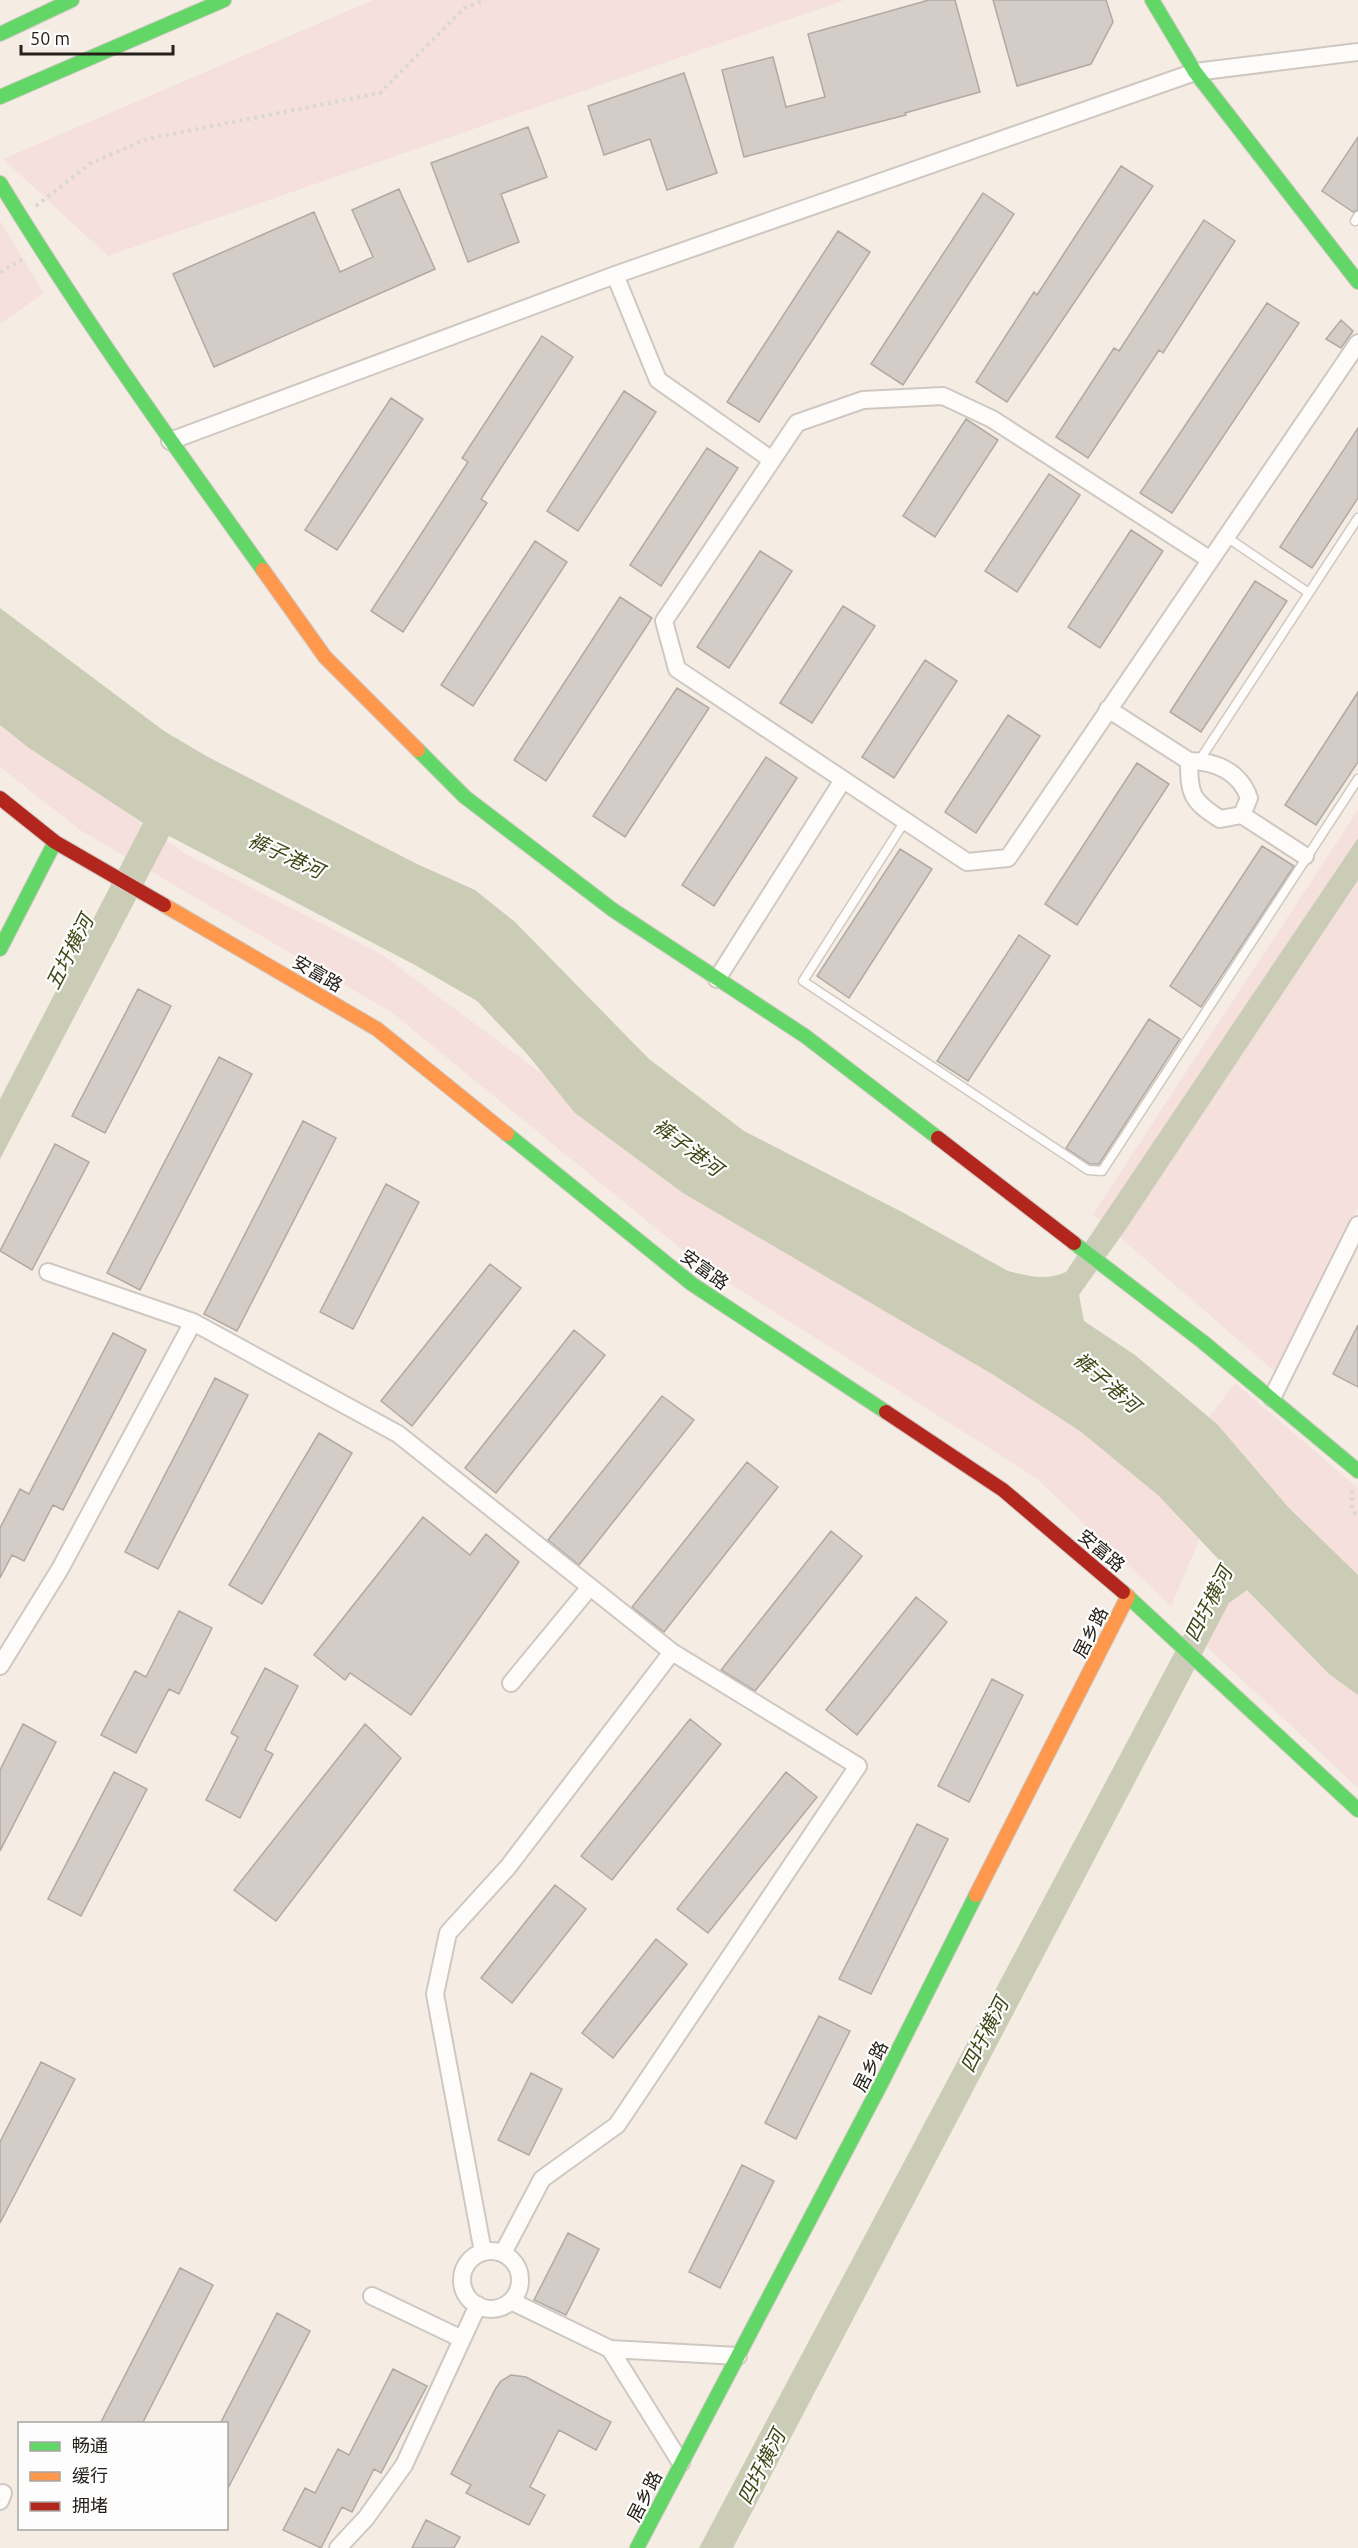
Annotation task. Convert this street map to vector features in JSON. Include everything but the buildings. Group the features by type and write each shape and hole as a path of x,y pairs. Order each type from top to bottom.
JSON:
{"street":[{"path":"0,34 72,0"},
{"path":"0,97 224,0"},
{"path":"1152,0 1195,72 1358,282"},
{"path":"170,441 615,275 1195,72 1358,52"},
{"path":"0,183 170,441 325,657 465,797 613,910 805,1036 1106,1267 1272,1398 1358,1471"},
{"path":"615,275 658,380 772,460"},
{"path":"1209,559 993,419 943,396 863,400 797,423 664,621 677,669 966,862 1008,858 1209,559 1358,343"},
{"path":"1108,709 1194,761 1212,762 1244,783 1249,798 1242,815"},
{"path":"1194,761 1189,787 1197,805 1220,819 1242,815 1305,856"},
{"path":"717,979 843,780"},
{"name":"安富路","path":"0,798 55,842 377,1029 692,1284 1003,1490 1128,1596 1358,1810"},
{"path":"0,949 55,842"},
{"path":"1272,1398 1358,1225"},
{"path":"48,1272 193,1322 398,1434 672,1653 858,1766 617,2125 542,2179 503,2253"},
{"path":"0,1666 60,1569 193,1322"},
{"path":"511,1683 590,1587"},
{"name":"居乡路","path":"637,2548 882,2082 1128,1596"},
{"path":"483,2252 435,1994 448,1933 507,1867 672,1653"},
{"path":"483,2252 503,2253 517,2265 520,2284 511,2301 495,2308 478,2305 465,2291 463,2272 474,2256 483,2252"},
{"path":"372,2296 462,2339"},
{"path":"511,2301 610,2349 738,2356"},
{"path":"338,2548 366,2518 404,2465 478,2305"},
{"path":"610,2349 681,2463"}],"lane":[{"path":"1194,761 1358,518"},
{"path":"1225,536 1309,593"},
{"path":"905,821 803,981 1088,1170 1102,1171 1305,856 1358,779"}],"path":[{"path":"21,218 91,163 147,139 380,93 464,8 485,0"}],"shaded area":[{"path":"373,0 845,0 108,256 3,159"},
{"path":"0,221 44,293 0,324"},
{"path":"0,723 184,853 381,954 627,1137 1020,1363 1206,1524 1171,1606 1036,1478 702,1266 391,1012 80,830 0,767"},
{"path":"1358,810 1358,1207 1274,1371 1093,1214"},
{"path":"1235,1383 1358,1488 1358,1597 1197,1433"},
{"path":"1240,1559 1358,1661 1358,1788 1197,1638"}],"water":[{"path":"0,608 164,731 208,757 415,863 475,890 515,922 649,1059 744,1131 902,1212 1008,1271 1030,1276 1045,1277 1066,1272 1358,838 1358,880 1126,1229 1079,1295 1084,1321 1135,1355 1217,1424 1288,1507 1358,1575 1358,1695 1329,1674 1247,1590 1229,1603 733,2548 699,2548 1222,1563 1159,1496 1080,1431 992,1374 683,1193 575,1113 528,1055 477,1001 415,965 169,836 0,1159 0,1099 143,823 29,748 0,725"}],"traffic: fast":[{"path":"0,34 72,0"},
{"path":"0,97 224,0"},
{"path":"1152,0 1195,72 1358,282"},
{"path":"0,183 95,330 263,570"},
{"path":"418,750 465,797 613,910 805,1036 938,1138"},
{"path":"0,949 55,842"},
{"path":"507,1134 692,1284 886,1412"},
{"path":"1074,1243 1203,1342 1358,1471"},
{"path":"1123,1592 1358,1810"},
{"path":"637,2548 882,2082 976,1895"}],"traffic: slow":[{"path":"263,570 325,657 418,750"},
{"path":"164,905 377,1029 507,1134"},
{"path":"976,1895 1128,1596"}],"traffic: jam":[{"path":"0,798 55,842 164,905"},
{"path":"938,1138 1074,1243"},
{"path":"886,1412 1003,1490 1123,1592"}],"water label":[{"name":"裤子港河","path":"286,855"},
{"name":"五圩横河","path":"69,952"},
{"name":"裤子港河","path":"688,1147"},
{"name":"裤子港河","path":"1107,1382"},
{"name":"四圩横河","path":"1208,1604"},
{"name":"四圩横河","path":"984,2035"},
{"name":"四圩横河","path":"761,2467"}]}
